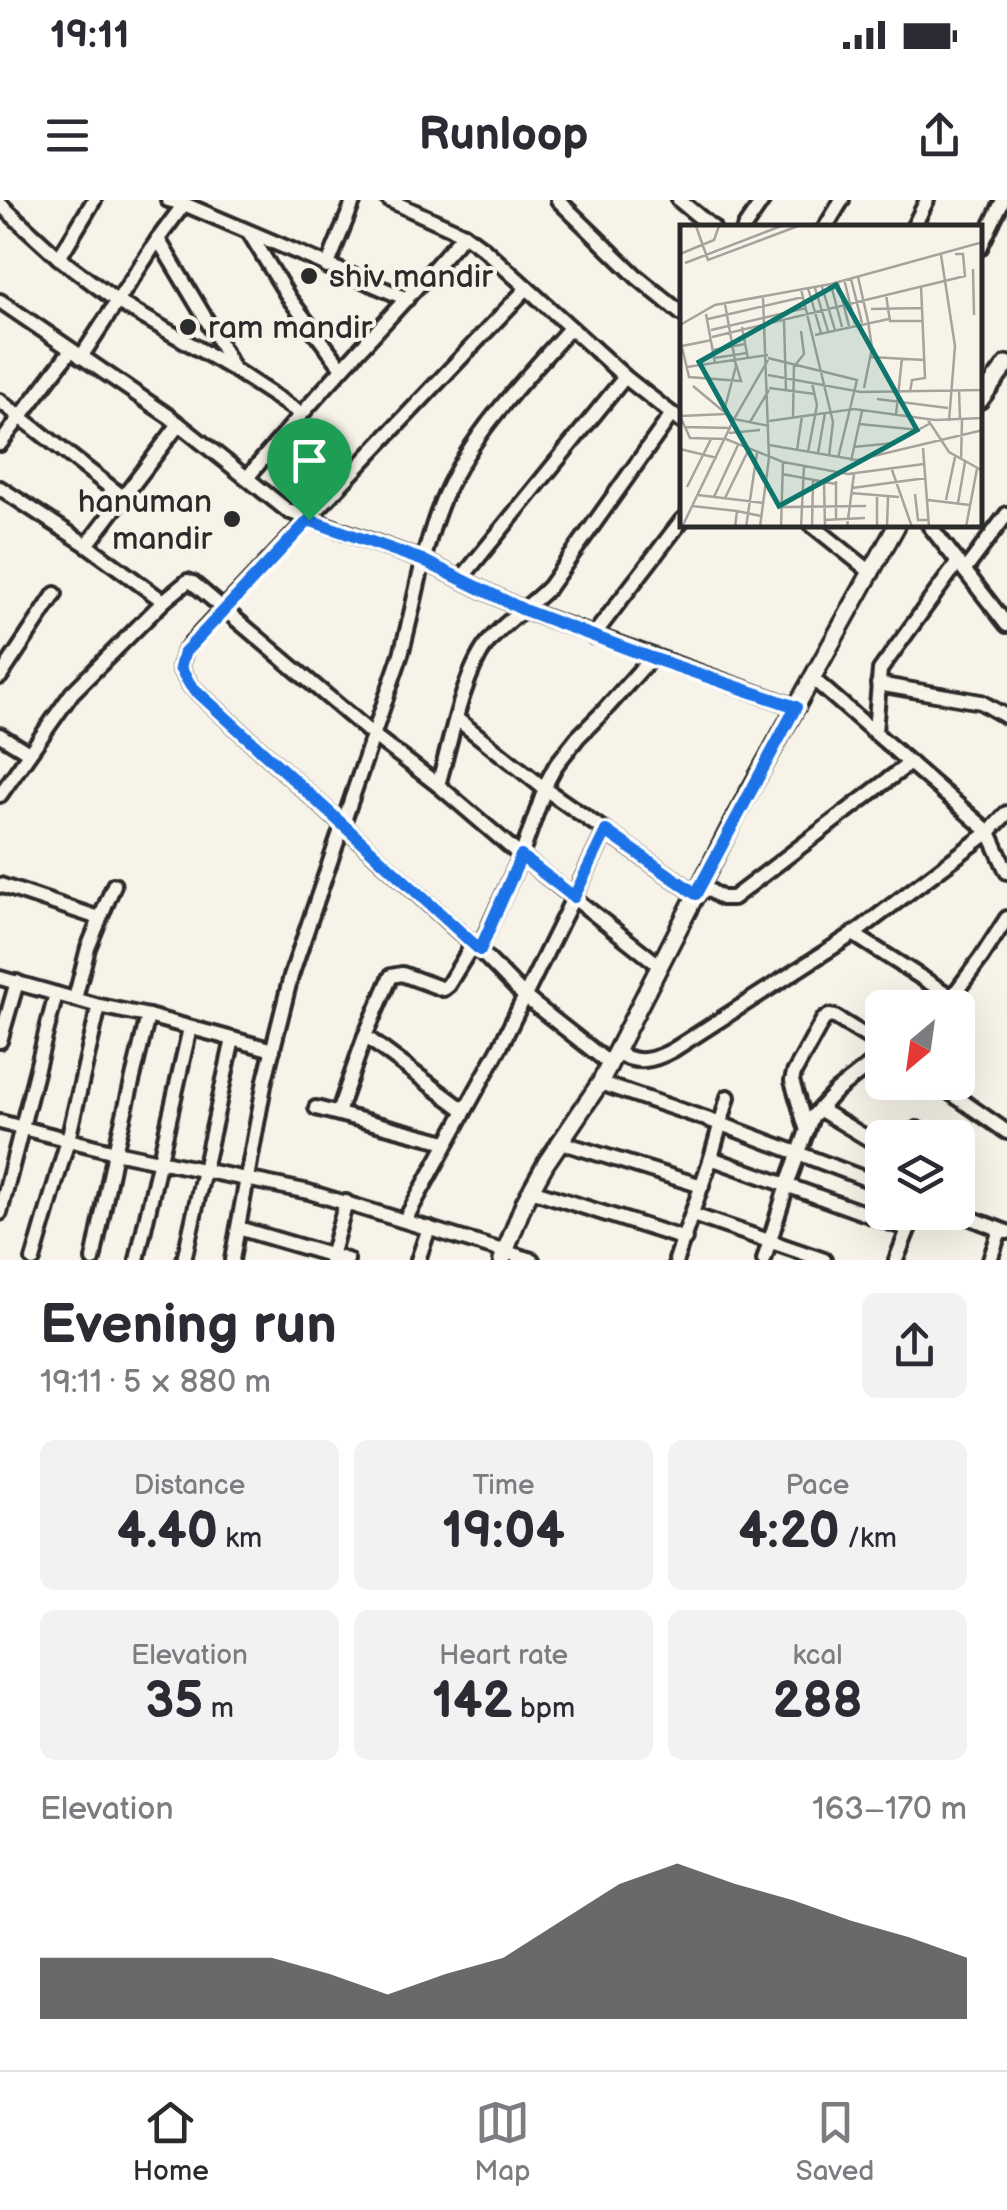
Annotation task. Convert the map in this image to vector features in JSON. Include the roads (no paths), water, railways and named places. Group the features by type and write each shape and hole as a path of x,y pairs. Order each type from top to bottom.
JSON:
{"street":[{"path":"58,258 94,200"},
{"path":"168,200 408,300"},
{"path":"328,267 354,200"},
{"path":"389,200 464,234 483,248 625,377 677,418 549,587 498,630 483,649 471,674 438,785"},
{"path":"558,200 637,277 680,312"},
{"path":"575,214 584,200"},
{"path":"679,200 708,225"},
{"path":"746,225 763,200"},
{"path":"827,225 842,200"},
{"path":"914,225 927,200"},
{"path":"982,244 1003,200"},
{"path":"0,204 58,258 118,302 300,413"},
{"path":"0,444 118,302 184,204"},
{"path":"250,234 279,283 342,368"},
{"path":"247,478 300,413 408,300 464,234"},
{"path":"158,239 233,370"},
{"path":"528,288 184,653 180,668 191,686 476,947 525,997 613,1058 657,1059 728,1016 853,934 989,832 1007,813"},
{"path":"0,300 179,424 288,511 422,560 524,610 796,707"},
{"path":"232,1260 272,1050 292,976 401,654 422,560 440,505 494,417 570,328"},
{"path":"982,397 1007,364"},
{"path":"461,580 625,377"},
{"path":"0,402 124,498"},
{"path":"87,545 179,424"},
{"path":"0,488 165,600"},
{"path":"874,732 884,663 1007,514"},
{"path":"594,636 680,523"},
{"path":"816,528 872,573"},
{"path":"504,1256 531,1190 600,1083 698,889 895,528"},
{"path":"931,528 1001,606 1007,625"},
{"path":"0,795 72,693 188,581 660,966"},
{"path":"0,677 56,594"},
{"path":"338,1113 365,1036 392,976 402,974 443,989 476,947 521,856 556,764 652,658"},
{"path":"812,678 989,832 1007,872"},
{"path":"878,684 981,702 1007,716"},
{"path":"457,719 606,831 698,889 722,898 733,898 910,763"},
{"path":"0,734 28,753"},
{"path":"405,1220 525,997 606,831"},
{"path":"0,885 99,918"},
{"path":"74,999 88,948 114,885"},
{"path":"956,990 1007,918"},
{"path":"853,934 931,990"},
{"path":"0,978 272,1050"},
{"path":"0,1042 17,982"},
{"path":"0,1213 56,994"},
{"path":"33,1260 68,1140 99,1006"},
{"path":"94,1260 148,1016"},
{"path":"807,1130 792,1081 823,1020 835,1018 865,1036"},
{"path":"136,1260 190,1028"},
{"path":"365,1036 464,1110"},
{"path":"184,1260 233,1038"},
{"path":"764,1260 812,1117 865,1068"},
{"path":"600,1083 865,1179"},
{"path":"676,1260 712,1158 728,1097"},
{"path":"962,1100 1007,1132"},
{"path":"316,1108 446,1142"},
{"path":"819,1109 865,1137"},
{"path":"0,1122 158,1162 346,1202 504,1256 532,1260"},
{"path":"560,1142 702,1186"},
{"path":"712,1158 865,1213"},
{"path":"531,1190 685,1239"},
{"path":"331,1258 346,1202"},
{"path":"693,1215 824,1260"},
{"path":"975,1220 1004,1231 990,1260"},
{"path":"238,1228 346,1260"},
{"path":"418,1260 429,1228"},
{"path":"896,1260 908,1230"}],"place":[{"name":"shiv mandir","path":"309,276"},
{"name":"ram mandir","path":"188,327"},
{"name":"hanuman mandir","path":"232,519"}]}
